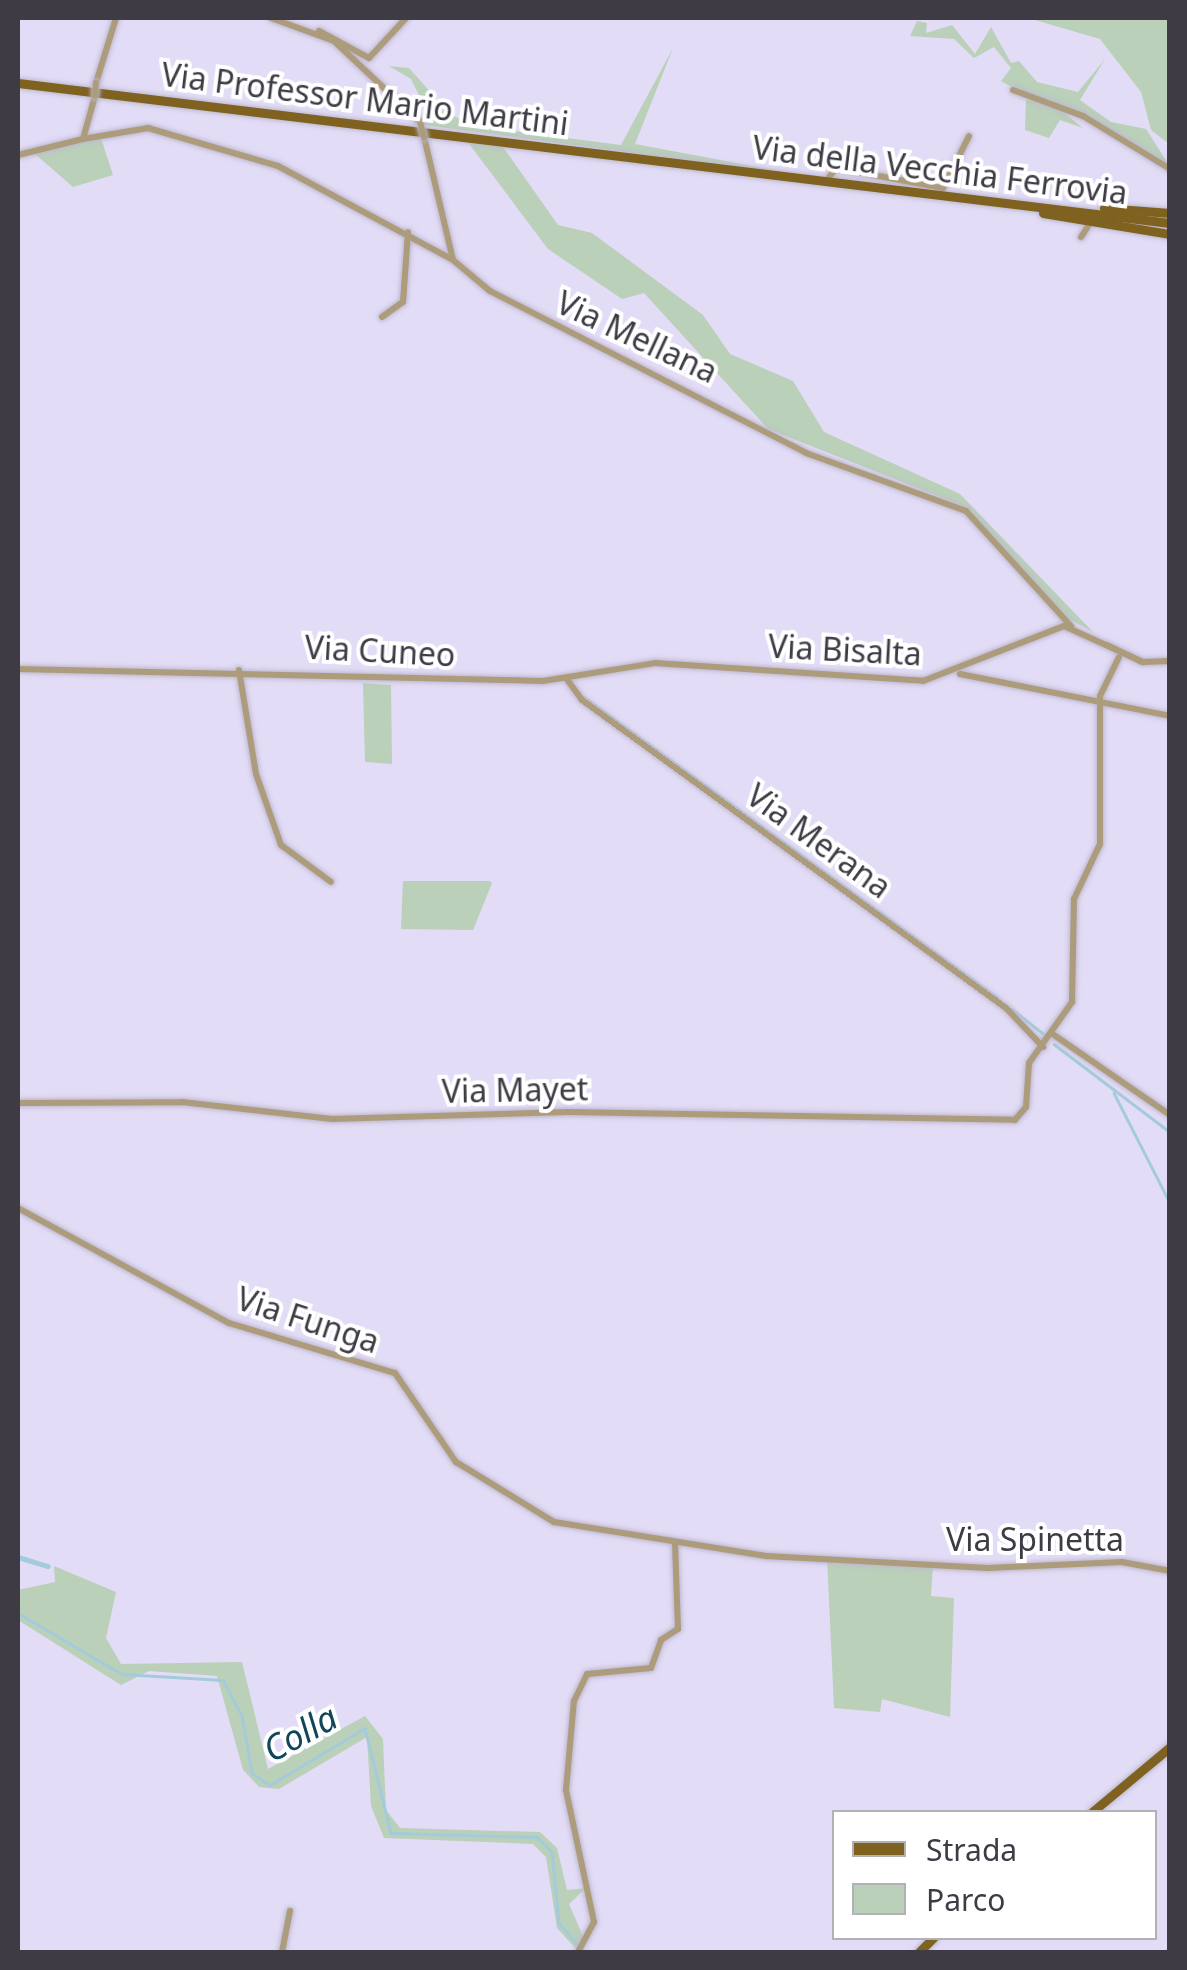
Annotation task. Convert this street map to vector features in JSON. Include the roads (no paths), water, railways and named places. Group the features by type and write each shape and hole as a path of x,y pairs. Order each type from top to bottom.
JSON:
{"main road":[{"name":"Via Professor Mario Martini","path":"18,83 706,166"},
{"name":"Via della Vecchia Ferrovia","path":"706,166 1170,222"},
{"path":"1012,203 1170,213"},
{"path":"1012,203 1170,236"},
{"path":"1094,1810 1170,1747"}],"street":[{"path":"83,139 116,18"},
{"path":"271,18 334,41 420,122 453,260"},
{"path":"304,30 369,58 406,18"},
{"path":"1012,90 1083,116 1170,168"},
{"name":"Via Mellana","path":"18,155 148,128 310,178 453,260 509,304 698,390 795,448 966,511 1072,627"},
{"path":"826,181 836,168 942,188 970,136"},
{"path":"1081,237 1087,223 1170,236"},
{"path":"382,317 403,302 408,232"},
{"path":"1072,627 1143,662"},
{"name":"Via Bisalta","path":"738,669 924,681 960,674 1043,631 1072,627"},
{"path":"1104,641 1119,656 1153,663 1170,658"},
{"path":"1043,1047 1054,1036 1074,991 1074,899 1100,844 1100,698 1119,656"},
{"name":"Via Cuneo","path":"18,670 239,670 566,678 644,664 738,669"},
{"path":"239,670 256,774 281,845 331,882"},
{"path":"960,674 1001,689 1100,698 1170,716"},
{"name":"Via Merana","path":"566,678 582,700 1006,1008 1043,1047"},
{"path":"1054,1036 1170,1115"},
{"name":"Via Mayet","path":"18,1103 182,1102 332,1119 569,1112 1015,1120 1043,1047"},
{"name":"Via Funga","path":"18,1208 229,1323 395,1373 456,1462 531,1500 554,1522 675,1542 900,1561"},
{"path":"579,1952 587,1946 594,1922 566,1790 574,1702 587,1674 650,1668 661,1640 678,1629 675,1542"},
{"name":"Via Spinetta","path":"900,1561 1110,1561 1170,1571"},
{"path":"282,1952 290,1911"}],"waterway":[{"path":"584,697 998,998"},
{"path":"1012,1009 1045,1035"},
{"path":"1054,1044 1170,1132"},
{"path":"1114,1093 1170,1203"},
{"path":"18,1557 48,1566"},
{"name":"Colla","path":"18,1613 122,1674 223,1680 242,1715 252,1773 270,1785 365,1728 391,1833 537,1837 552,1852 559,1923 584,1952"}]}
